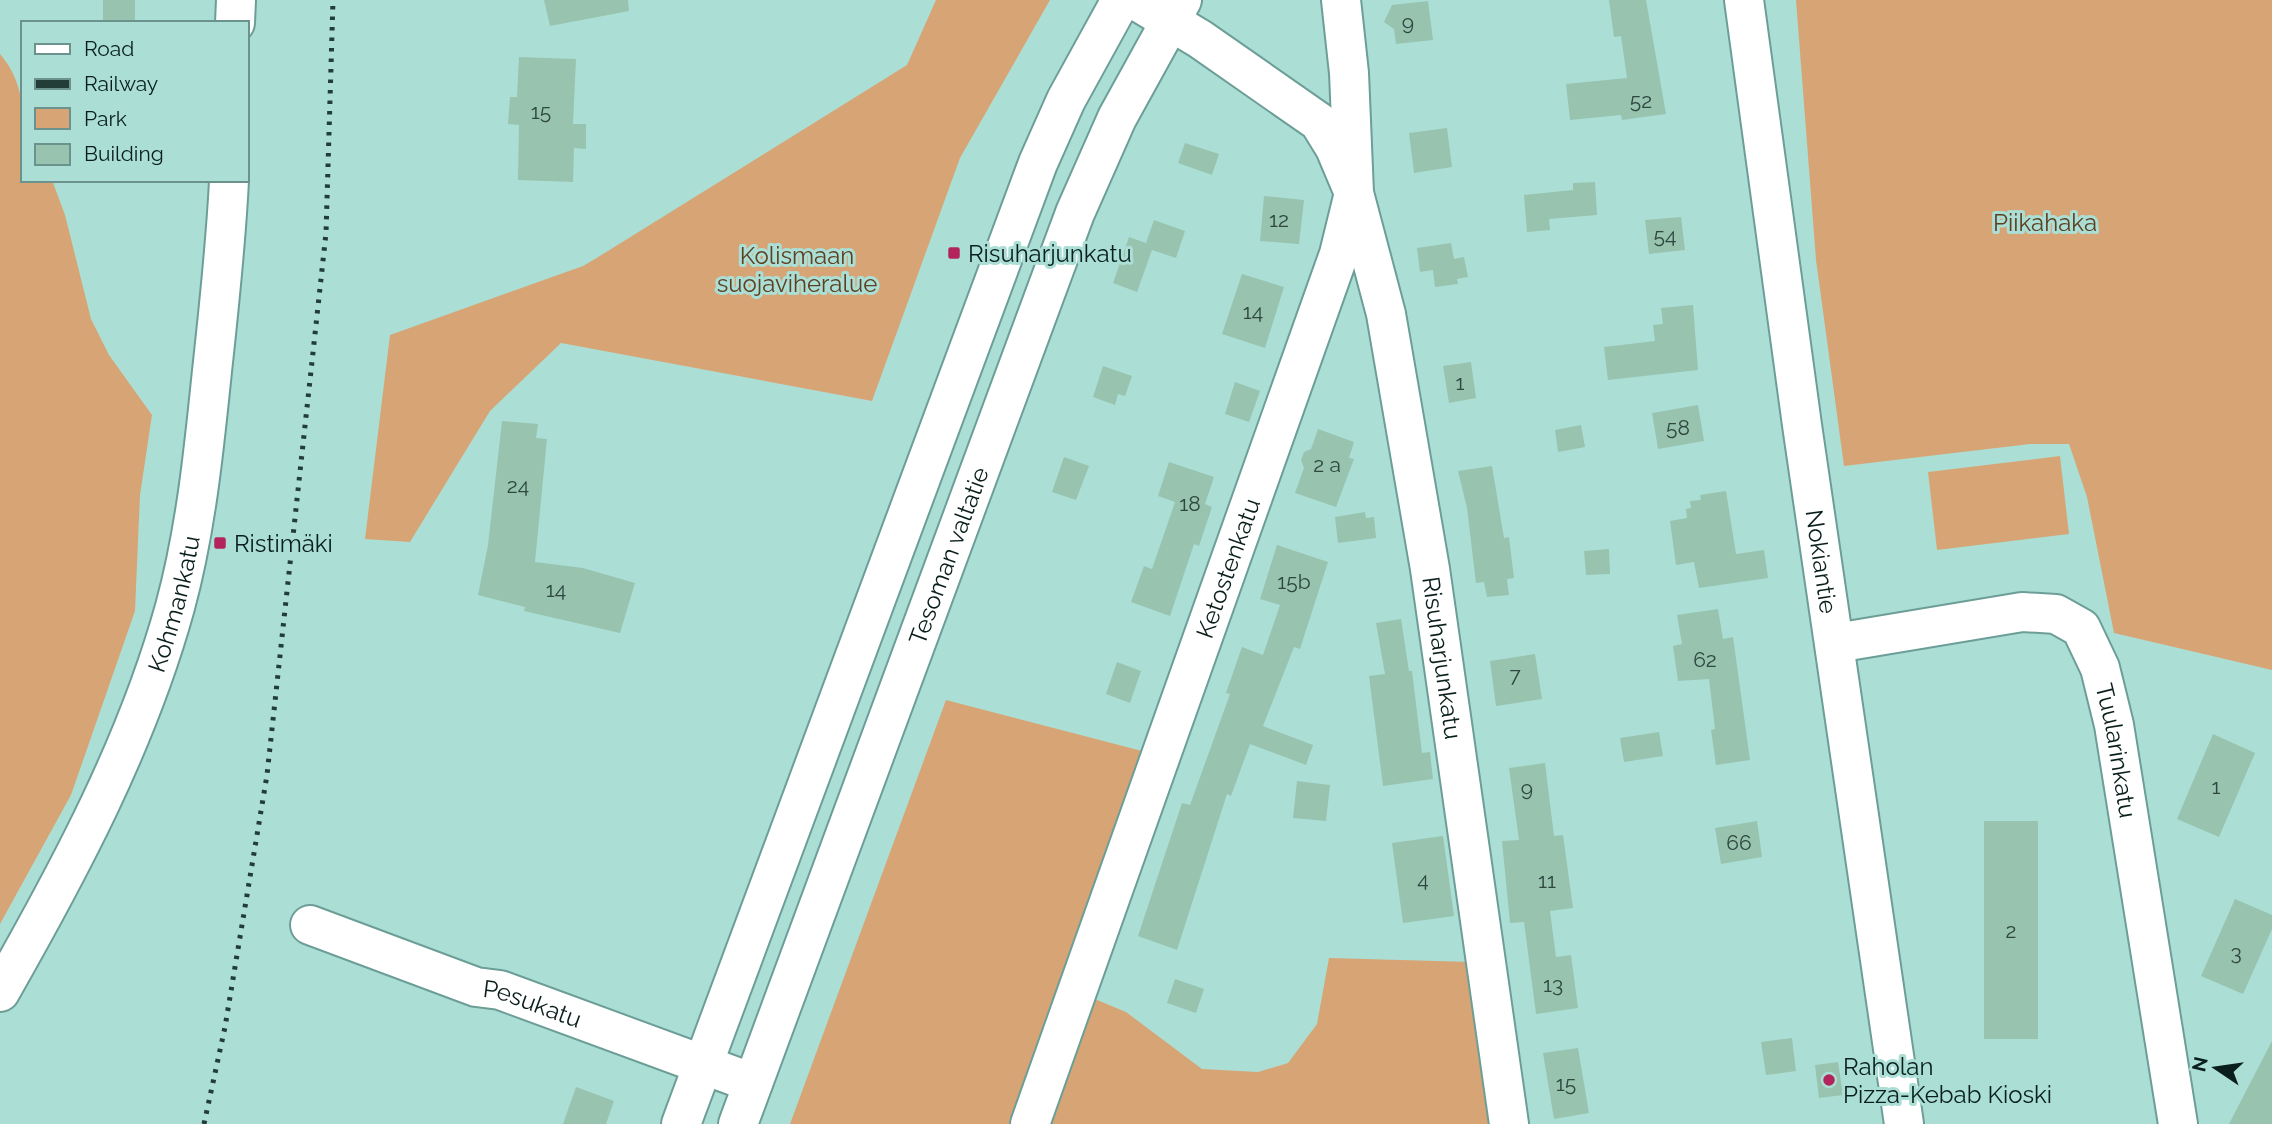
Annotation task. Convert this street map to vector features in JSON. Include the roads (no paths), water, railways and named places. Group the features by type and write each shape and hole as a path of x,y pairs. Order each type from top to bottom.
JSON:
{"street":[{"path":"235,21 236,0"},
{"name":"Tesoman valtatie","path":"681,1124 1038,163 1066,100 1121,0"},
{"path":"1135,0 1176,10 1319,122 1335,148 1354,193"},
{"name":"Ketostenkatu","path":"1030,1124 1334,267 1354,193 1349,73 1341,0"},
{"name":"Nokiantie","path":"1744,0 1802,425 1836,643 1904,1124"},
{"name":"Tesoman valtatie","path":"738,1124 1075,213 1117,118 1176,10"},
{"name":"Kohmankatu","path":"0,992 74,862 107,790 157,663 176,605 191,536 207,420 229,182"},
{"name":"Risuharjunkatu","path":"1354,193 1386,314 1430,569 1509,1124"},
{"name":"Tuularinkatu","path":"1836,643 2022,612 2056,614 2081,628 2100,668 2114,725 2178,1124"},
{"name":"Pesukatu","path":"310,925 476,987 500,990 753,1083"}],"railway":[{"path":"204,1124 225,1027 267,775 326,233 333,0"}],"place":[{"name":"Risuharjunkatu","path":"954,253"},
{"name":"Ristimäki","path":"220,543"},
{"name":"Raholan Pizza-Kebab Kioski","path":"1829,1080"}],"park label":[{"name":"Piikahaka","path":"2045,222"},
{"name":"Kolismaan suojaviheralue","path":"797,269"}]}
